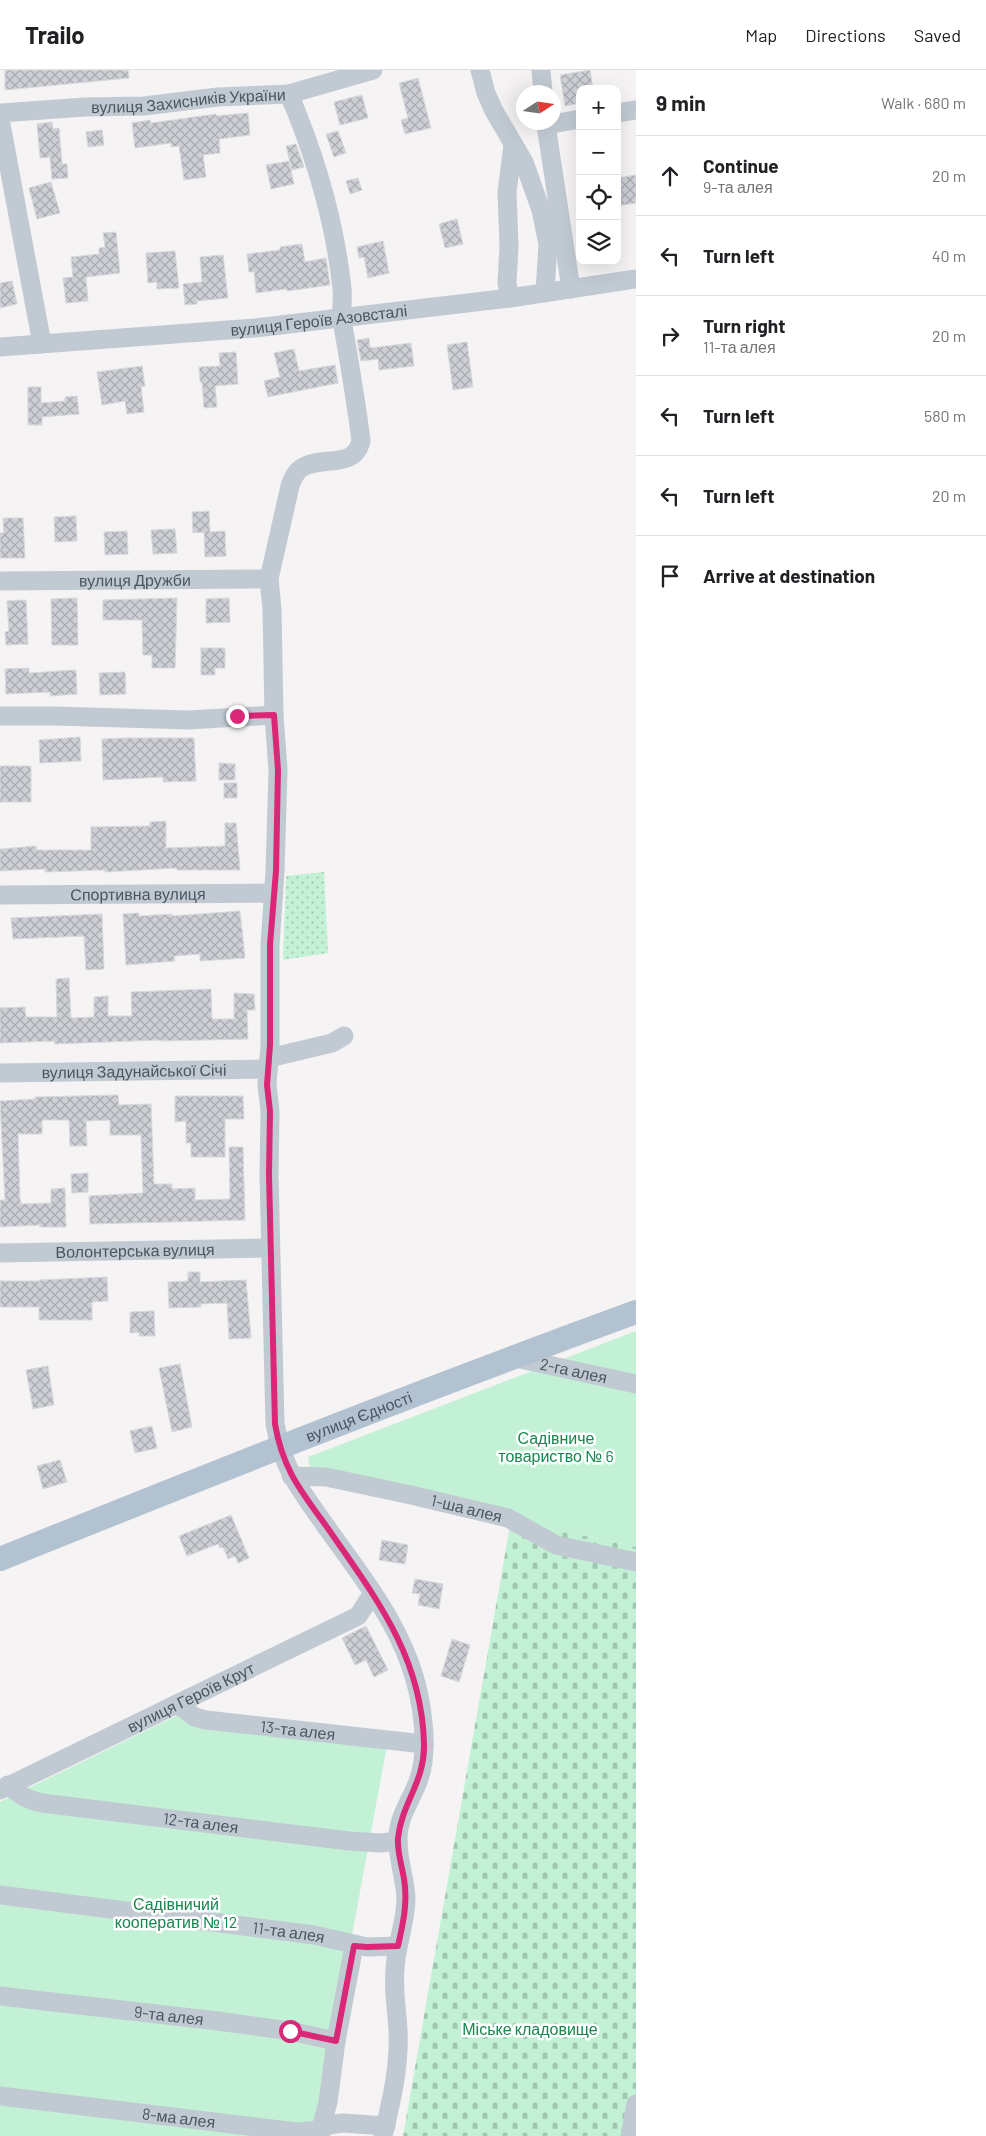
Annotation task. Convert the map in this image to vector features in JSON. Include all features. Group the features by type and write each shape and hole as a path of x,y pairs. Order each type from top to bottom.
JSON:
{"main road":[{"name":"вулиця Єдності","path":"0,1558 279,1447 636,1312"}],"street":[{"name":"вулиця Захисників України","path":"0,113 144,106 218,97 289,94 373,70"},
{"path":"480,70 490,102 524,162 545,226 548,244 544,294"},
{"path":"541,70 542,85"},
{"path":"289,94 306,132 325,201 342,290 342,317 352,368 361,441 359,450 352,456 301,468 295,474 290,486 269,579 274,652 274,715 278,770 274,893 270,945 269,1063 270,1248 275,1424 279,1447 291,1476 373,1593 394,1628 410,1665 419,1700 424,1744 423,1767 417,1786 401,1818 398,1841 406,1900 404,1924 398,1946 393,1988 398,2031 397,2058 384,2131"},
{"path":"621,112 636,110"},
{"path":"0,119 42,344"},
{"path":"561,122 576,120"},
{"path":"547,130 571,289"},
{"path":"510,298 507,283 509,246 507,192 513,145"},
{"name":"вулиця Героїв Азовсталі","path":"0,347 255,328 544,294 636,280"},
{"name":"вулиця Дружби","path":"0,581 269,579"},
{"path":"0,716 188,720 274,715"},
{"name":"Спортивна вулиця","path":"0,896 274,893"},
{"name":"вулиця Задунайської Січі","path":"0,1073 269,1063 332,1043 344,1036"},
{"name":"Волонтерська вулиця","path":"0,1253 270,1248"},
{"name":"2-га алея","path":"512,1358 636,1384"},
{"name":"1-ша алея","path":"291,1476 326,1477 508,1518 556,1545 636,1562"},
{"name":"вулиця Героїв Крут","path":"4,1788 358,1616 373,1593"},
{"name":"13-та алея","path":"177,1704 195,1717 206,1720 424,1744"},
{"name":"12-та алея","path":"4,1788 30,1800 42,1803 349,1841 380,1843 398,1841"},
{"name":"11-та алея","path":"0,1895 314,1935 333,1938 354,1946 398,1946"},
{"path":"320,2133 328,2102 336,2041 354,1946"},
{"name":"9-та алея","path":"0,1996 218,2021 290,2031 336,2041"},
{"name":"8-ма алея","path":"0,2096 297,2132 320,2133 329,2125 343,2123 384,2131"},
{"path":"630,2136 636,2104"}],"green space":[{"path":"324,872 328,953 283,960 286,876"},
{"name":"Садівниче товариство № 6","path":"636,1331 636,1547 511,1520 312,1482 308,1457"},
{"name":"Міське кладовище","path":"511,1520 636,1547 636,2136 403,2136"},
{"name":"Садівничий кооператив № 12","path":"180,1714 387,1745 315,2136 0,2136 0,1802"}],"building":[{"path":"5,70 128,70 129,78 5,90"},
{"path":"590,70 592,85 576,85 576,104 565,106 560,75"},
{"path":"418,78 431,128 405,134 401,120 408,118 399,83"},
{"path":"362,95 368,118 340,125 334,102"},
{"path":"248,113 250,135 219,139 220,153 203,155 206,177 184,180 179,146 171,147 171,143 135,148 132,123 150,120 151,123 216,114 216,116"},
{"path":"52,122 53,129 59,128 62,164 67,164 68,178 52,179 50,157 40,158 37,124"},
{"path":"102,130 104,145 88,147 86,132"},
{"path":"338,131 346,153 334,157 326,134"},
{"path":"296,144 304,167 292,170 286,146"},
{"path":"289,161 294,184 271,189 266,165"},
{"path":"636,175 636,203 621,205 621,177"},
{"path":"358,178 362,190 350,194 346,181"},
{"path":"51,182 60,213 37,219 29,188"},
{"path":"457,219 463,244 445,248 439,224"},
{"path":"116,232 120,273 86,277 88,301 66,303 63,278 73,277 71,257 99,254 99,248 105,247 103,233"},
{"path":"383,241 389,273 368,278 364,257 359,258 357,247"},
{"path":"302,244 305,262 326,258 330,285 256,293 254,272 249,272 247,254 280,250 280,247"},
{"path":"175,251 179,288 157,289 157,282 148,283 146,253"},
{"path":"223,255 228,298 197,301 197,304 185,305 183,284 202,282 200,257"},
{"path":"12,281 17,304 0,308 0,283"},
{"path":"369,338 370,348 411,343 414,366 379,370 378,359 361,361 357,340"},
{"path":"467,342 473,387 453,390 447,345"},
{"path":"294,349 299,371 335,365 338,383 268,397 264,381 280,377 274,353"},
{"path":"236,352 238,384 215,386 217,407 204,408 199,367 220,366 219,353"},
{"path":"142,366 145,386 141,387 144,412 127,414 125,401 102,405 97,372"},
{"path":"28,387 41,387 41,403 65,401 65,397 77,396 79,414 42,417 42,425 28,425"},
{"path":"209,511 210,532 225,531 226,556 205,557 204,532 193,533 192,512"},
{"path":"76,516 77,541 55,542 54,517"},
{"path":"3,518 23,518 25,558 0,558 0,533 4,533"},
{"path":"175,529 177,553 153,554 151,530"},
{"path":"127,531 128,554 105,555 104,532"},
{"path":"77,598 78,645 52,645 51,599"},
{"path":"177,598 175,668 152,668 152,655 143,655 142,620 103,620 103,600"},
{"path":"229,598 230,622 206,623 206,599"},
{"path":"26,600 28,644 6,645 5,632 9,631 7,601"},
{"path":"201,648 225,648 225,668 215,668 215,675 201,675"},
{"path":"29,668 29,673 76,670 77,694 50,696 50,692 6,694 5,669"},
{"path":"125,672 126,694 100,695 99,673"},
{"path":"80,737 81,761 40,763 39,740"},
{"path":"194,738 196,781 163,782 163,777 103,780 102,739"},
{"path":"219,763 235,764 235,780 219,780"},
{"path":"0,766 31,766 31,802 0,802"},
{"path":"224,783 237,783 237,798 224,798"},
{"path":"166,821 166,848 225,846 225,823 236,823 240,870 177,870 177,868 105,872 105,870 45,872 45,869 0,871 0,849 36,846 37,850 91,850 91,827 150,826 150,822"},
{"path":"240,911 245,958 200,961 200,954 174,956 175,961 126,965 123,914 139,913 139,916 172,914 172,916"},
{"path":"102,914 104,969 86,970 84,936 13,939 11,918"},
{"path":"69,978 71,1018 94,1017 94,997 108,996 108,1016 132,1016 131,992 211,989 212,1019 234,1019 234,993 254,994 255,1010 247,1010 248,1039 55,1044 54,1041 0,1043 0,1008 25,1007 26,1017 57,1017 56,979"},
{"path":"118,1095 119,1105 151,1104 154,1184 172,1184 172,1189 195,1188 195,1200 230,1199 229,1147 243,1147 245,1220 90,1224 89,1196 143,1193 141,1135 110,1135 110,1120 86,1121 87,1146 70,1146 69,1120 42,1120 42,1134 18,1134 20,1200 22,1204 51,1203 51,1189 65,1188 66,1227 40,1227 40,1225 0,1227 0,1200 5,1200 0,1101 35,1099 35,1097"},
{"path":"175,1096 243,1096 244,1119 225,1119 225,1157 191,1157 191,1143 186,1143 186,1121 175,1122"},
{"path":"88,1173 88,1192 72,1193 71,1174"},
{"path":"188,1272 200,1272 200,1282 246,1280 251,1338 229,1339 227,1303 201,1304 201,1307 169,1308 168,1282 188,1281"},
{"path":"107,1277 108,1301 92,1302 92,1320 39,1320 39,1307 0,1307 0,1281"},
{"path":"154,1311 155,1336 139,1336 139,1332 130,1333 130,1312"},
{"path":"180,1364 192,1427 172,1432 159,1368"},
{"path":"48,1366 54,1405 33,1409 26,1370"},
{"path":"152,1426 157,1448 135,1453 130,1431"},
{"path":"60,1460 67,1482 43,1489 37,1466"},
{"path":"231,1515 249,1558 238,1563 235,1556 228,1559 223,1547 220,1548 218,1544 187,1556 179,1536"},
{"path":"382,1540 408,1545 405,1564 379,1560"},
{"path":"415,1579 443,1584 439,1609 418,1605 420,1594 412,1593"},
{"path":"366,1626 388,1670 374,1677 366,1660 355,1665 342,1638"},
{"path":"452,1639 470,1645 459,1682 441,1676"}],"route":[{"path":"237,716 274,715 277,730 276,871 270,945 270,1045 267,1085 270,1111 270,1248 275,1424 279,1447 291,1476 373,1593 394,1628 410,1665 419,1700 424,1744 423,1767 417,1786 407,1802 401,1818 398,1841 406,1900 404,1924 398,1946 354,1946 342,2019 336,2041 290,2031"}]}
